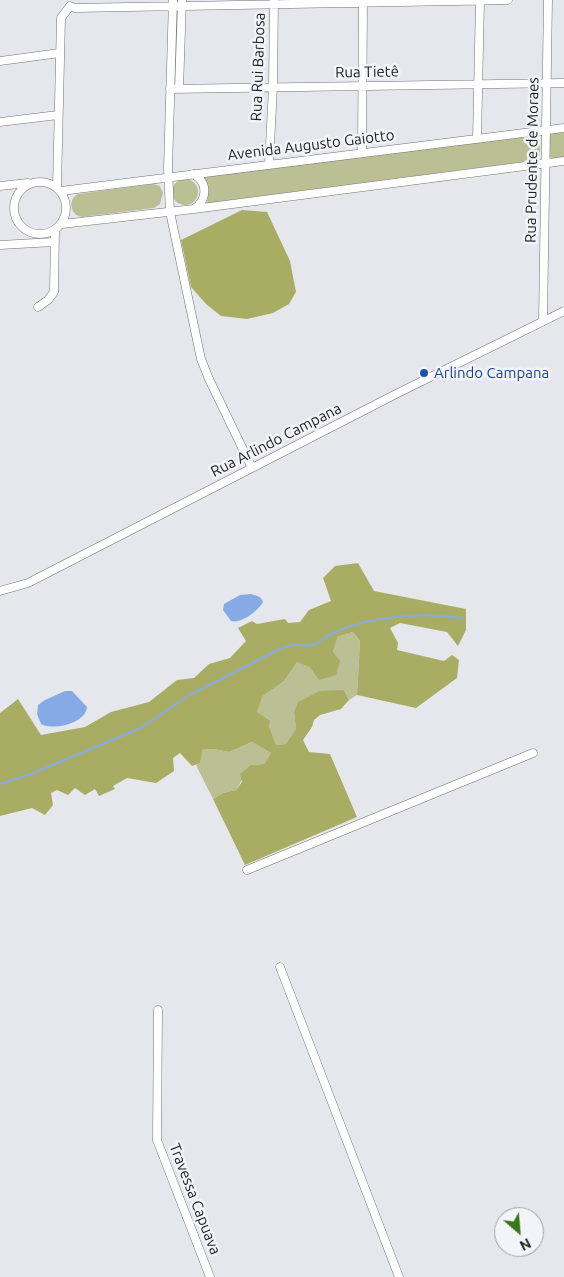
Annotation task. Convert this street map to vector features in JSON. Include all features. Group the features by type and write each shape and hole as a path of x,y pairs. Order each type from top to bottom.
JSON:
{"street":[{"path":"478,139 480,0"},
{"path":"59,189 58,115 61,18 70,3 75,8 172,3 508,0"},
{"name":"Rua Prudente de Moraes","path":"543,320 548,0"},
{"path":"362,153 363,1"},
{"name":"Rua Rui Barbosa","path":"269,164 273,87 274,2"},
{"path":"172,3 168,168 170,212 201,358 209,379 252,468"},
{"path":"179,88 182,3"},
{"path":"0,61 60,53"},
{"name":"Rua Tietê","path":"170,89 564,83"},
{"path":"0,122 58,115"},
{"name":"Avenida Augusto Gaiotto","path":"59,189 564,128"},
{"path":"62,224 194,209 564,161"},
{"path":"192,174 198,177 204,188 203,200 194,209"},
{"path":"0,186 33,183 46,182 59,189 65,198 67,207 66,216 56,230 39,234 30,232 17,221 14,213 16,196 22,189 33,183"},
{"path":"38,307 48,300 54,292 54,242 56,230"},
{"path":"0,245 54,242"},
{"name":"Rua Arlindo Campana","path":"0,591 28,583 564,311"},
{"path":"247,870 533,753"},
{"path":"280,966 399,1277"},
{"name":"Travessa Capuava","path":"158,1010 157,1140 210,1277"}],"green space":[{"path":"564,131 564,157 548,157 548,134"},
{"path":"536,135 540,140 540,156 537,160 207,203 208,187 203,176"},
{"path":"185,179 194,183 198,192 194,201 185,205 176,201 172,192 176,183"},
{"path":"153,184 160,186 163,193 160,204 154,208 82,217 76,215 71,206 73,198 78,194"},
{"path":"242,210 267,212 290,261 296,292 289,304 273,313 247,319 221,316 206,304 191,287 181,240"},
{"path":"358,563 374,591 466,609 466,630 458,646 447,632 400,623 390,628 398,643 397,650 444,661 452,655 459,660 457,678 416,708 357,695 360,641 353,632 338,636 333,652 340,661 336,675 319,680 310,667 297,662 283,682 263,696 257,712 270,721 269,726 276,745 286,744 296,729 294,712 298,702 320,691 344,690 349,700 341,709 320,715 314,720 312,727 303,740 309,752 330,754 357,817 245,865 213,799 223,793 236,790 242,782 240,774 251,765 264,764 271,753 252,742 229,752 203,749 200,763 192,766 180,753 173,758 174,771 156,783 127,778 113,786 115,789 99,796 95,789 85,795 75,788 68,795 57,790 51,793 53,805 45,815 32,808 0,816 0,713 18,699 41,735 85,727 111,712 149,702 177,680 194,678 209,664 230,658 246,641 238,628 252,621 257,624 285,619 288,623 300,622 309,610 331,601 323,578 335,566"},
{"path":"353,632 360,641 357,695 349,700 344,690 294,712 296,729 287,744 276,745 269,726 257,712 263,696 283,682 297,661 311,667 333,652 338,635"},
{"path":"252,742 271,753 264,764 251,765 236,790 223,793 213,799 196,765 200,763 203,749 229,752"}],"water":[{"path":"251,594 261,598 263,602 261,606 240,621 231,621 223,610 224,604 240,595"},
{"path":"65,691 72,691 87,707 85,713 75,721 61,726 54,727 41,724 37,714 38,705"}],"waterway":[{"path":"0,784 31,774 141,728 191,694 280,649 292,645 313,645 330,634 347,627 379,619 430,615 462,618"}],"place":[{"name":"Arlindo Campana","path":"424,373"}]}
